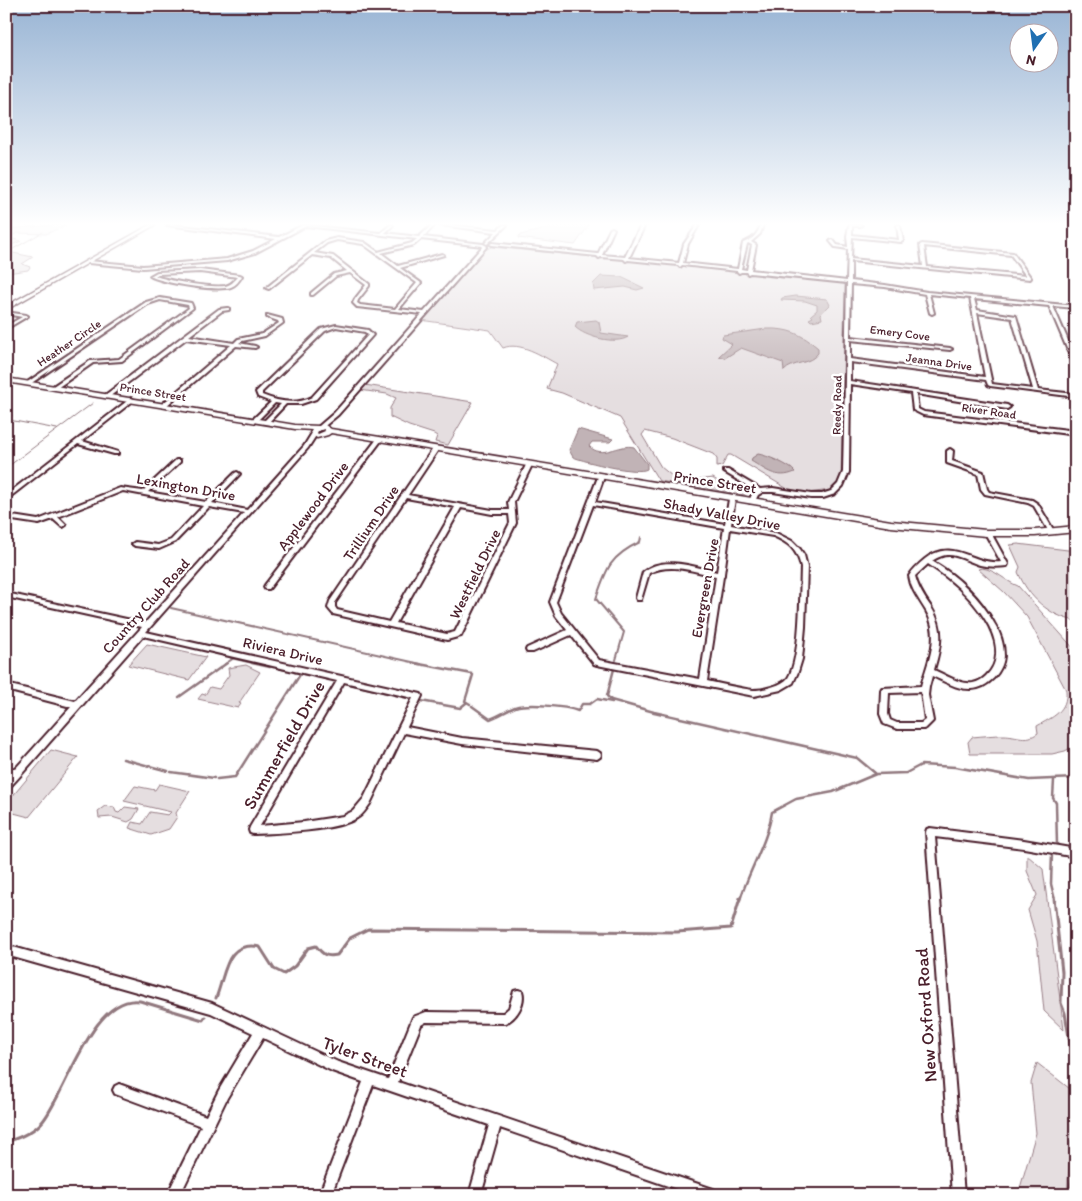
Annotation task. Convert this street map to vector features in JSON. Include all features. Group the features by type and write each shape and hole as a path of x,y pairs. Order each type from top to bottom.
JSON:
{"main road":[{"path":"6,308 55,281"},
{"name":"Prince Street","path":"6,380 891,524 988,533 1051,531 1076,528"}],"street":[{"path":"172,281 219,288 230,286 235,281"},
{"path":"268,288 277,281"},
{"path":"312,294 328,281"},
{"path":"363,281 368,285 355,302 359,306 424,313"},
{"path":"396,310 419,283 417,281"},
{"name":"Country Club Road","path":"6,785 453,281"},
{"path":"839,281 927,293 1076,307"},
{"name":"Reedy Road","path":"760,491 769,490 817,496 834,492 843,486 846,472 849,382 847,303 850,282"},
{"path":"927,293 932,313"},
{"name":"Jeanna Drive","path":"849,360 988,378 972,297"},
{"name":"Heather Circle","path":"28,383 147,303 160,299 190,304 191,308 120,360 92,362 55,387"},
{"path":"6,302 15,304"},
{"path":"1050,304 1076,365"},
{"path":"107,396 184,337 221,310 227,308"},
{"path":"974,311 1014,318 1036,391"},
{"path":"6,312 26,316 6,328"},
{"path":"164,405 234,344 240,340 263,335 280,323 280,320 269,316"},
{"path":"336,326 370,332 371,335 314,398 307,402 296,404 274,401 260,396 259,392 323,330 336,326"},
{"path":"184,337 255,347"},
{"name":"Emery Cove","path":"848,338 950,349"},
{"path":"988,378 990,384 1076,396"},
{"name":"River Road","path":"849,382 912,394 1007,407"},
{"name":"River Road","path":"912,394 916,410 923,413 1076,433"},
{"path":"6,498 131,400"},
{"path":"256,420 274,401"},
{"path":"266,422 285,402"},
{"name":"Applewood Drive","path":"267,586 379,440"},
{"path":"78,442 116,453"},
{"name":"Trillium Drive","path":"391,625 333,611 332,603 435,450"},
{"path":"950,451 948,462 981,473 984,489 987,493 1024,499 1036,505 1046,526 1051,531"},
{"path":"145,492 178,461"},
{"name":"Westfield Drive","path":"391,625 447,637 455,636 462,630 513,523 511,502 529,465"},
{"path":"726,470 760,491 753,496 752,502"},
{"path":"135,544 152,547 169,543 237,474"},
{"path":"530,650 572,631 558,614 553,602 601,477"},
{"name":"Lexington Drive","path":"6,517 33,522 55,517 118,490 145,492 248,512"},
{"path":"404,496 497,513 511,512"},
{"name":"Evergreen Drive","path":"703,683 732,498"},
{"name":"Shady Valley Drive","path":"572,631 598,662 754,694 773,690 789,682 798,664 804,567 802,557 789,540 774,534 591,503"},
{"path":"391,625 459,506"},
{"path":"55,517 62,525"},
{"path":"924,689 885,690 884,714 887,722 902,727 927,724 929,721 924,689 937,645 937,632 932,612 913,583 912,576 935,553 943,551 984,564 1005,564 988,533"},
{"path":"927,561 946,572 980,606 994,629 1000,654 994,672 978,685 966,685 930,672"},
{"path":"639,598 646,572 654,566 667,565 721,575"},
{"path":"6,595 148,626"},
{"name":"Riviera Drive","path":"141,633 418,696"},
{"name":"Summerfield Drive","path":"342,679 253,830 269,830 352,817 367,800 418,696"},
{"path":"6,687 77,705"},
{"path":"402,729 462,742 597,755"},
{"path":"6,770 16,773"},
{"name":"New Oxford Road","path":"958,1195 930,832 1024,844 1076,854"},
{"name":"Tyler Street","path":"6,950 192,1001 260,1031 311,1057 713,1195"},
{"path":"392,1086 417,1021 426,1017 505,1018 512,1011 518,995"},
{"path":"173,1195 208,1123 260,1031"},
{"path":"325,1195 370,1078"},
{"path":"119,1090 208,1123"},
{"path":"475,1195 496,1121"}],"shaded area":[{"path":"454,281 845,282 841,482 832,490 806,493 791,491 731,455 728,455 722,466 717,467 717,459 713,454 672,438 645,431 642,435 661,467 672,476 689,481 713,478 728,488 753,491 745,495 659,481 620,418 562,393 547,389 557,364 524,348 510,346 503,348 490,330 420,320"},
{"path":"596,281 629,281 644,288 637,290 625,287 594,290 593,284"},
{"path":"796,296 827,299 830,305 821,314 822,319 811,321 809,319 813,317 811,315 817,310 817,305 805,301 781,300 782,298"},
{"path":"596,320 599,322 601,333 628,337 616,340 601,339 586,334 575,327 577,322"},
{"path":"766,329 794,333 818,348 818,353 815,357 784,371 783,363 741,348 725,358 719,356 732,344 722,338 723,335"},
{"path":"365,385 473,402 448,445 435,442 437,436 434,434 409,426 390,417 390,408 396,398 387,394 360,390"},
{"path":"578,429 613,439 610,442 592,442 589,446 594,450 605,451 628,446 634,447 647,464 647,469 623,469 599,465 573,457 569,450"},
{"path":"758,454 778,461 795,472 783,475 767,471 751,461"},
{"path":"1018,544 1076,551 1076,621 1048,610 1027,590 1018,572 1020,567 1010,545"},
{"path":"982,568 992,571 1018,586 1076,651 1076,745 1065,751 1052,754 970,754 968,742 972,737 1004,735 1025,738 1034,736 1038,733 1037,726 1054,716 1062,708 1066,697 1066,690 1027,617 1004,592 978,569"},
{"path":"147,644 206,657 189,680 128,665"},
{"path":"246,665 260,672 239,703 241,704 238,708 198,699 202,694 205,695 210,687 219,689 229,675 228,668"},
{"path":"51,750 78,757 29,817 6,811 6,804"},
{"path":"159,784 190,791 176,813 177,817 169,829 151,835 129,828 132,822 142,824 150,812 168,815 171,812 124,801 135,786 155,790"},
{"path":"105,806 114,807 116,812 119,813 125,807 139,809 133,819 128,822 112,817 99,818 98,811"},
{"path":"1027,855 1043,869 1064,1030 1044,1011 1037,941 1028,910 1037,895 1027,871"},
{"path":"1037,1063 1074,1092 1067,1195 1018,1195 1036,1133 1031,1083"}],"waterway":[{"path":"6,468 93,403"},
{"path":"6,413 12,415 9,420 57,429"},
{"path":"616,660 624,632 596,599 610,564 630,547 640,542 641,537"},
{"path":"171,608 421,664"},
{"path":"225,664 233,659"},
{"path":"233,659 257,664"},
{"path":"179,697 227,663"},
{"path":"252,663 270,667"},
{"path":"414,663 472,674"},
{"path":"279,668 286,670"},
{"path":"614,669 607,696 611,700 654,712 857,758 875,773"},
{"path":"294,672 301,673"},
{"path":"217,779 235,777 301,673"},
{"path":"301,673 333,680"},
{"path":"470,704 465,701 473,675"},
{"path":"347,683 411,699"},
{"path":"472,706 490,719 515,707 528,705 578,711 582,704 590,704 597,699 612,702"},
{"path":"421,701 460,708 466,703"},
{"path":"123,759 168,771"},
{"path":"740,900 762,846 772,812 796,799 833,792 876,774 906,773 921,765 955,767 1029,780 1076,778"},
{"path":"171,772 214,778"},
{"path":"1054,780 1053,798 1056,803 1057,845"},
{"path":"1052,853 1051,884 1055,900"},
{"path":"216,998 225,969 233,953 240,948 248,946 260,947 274,969 284,974 295,966 308,948 316,946 325,955 337,955 350,938 368,929 677,932 731,928 740,898"},
{"path":"1054,898 1062,972 1061,1003 1065,1013 1076,1080"},
{"path":"6,1142 31,1131 43,1121 95,1028 108,1013 123,1003 140,1001 203,1020 205,1017"},
{"path":"1069,1195 1074,1160 1076,1104"}]}
